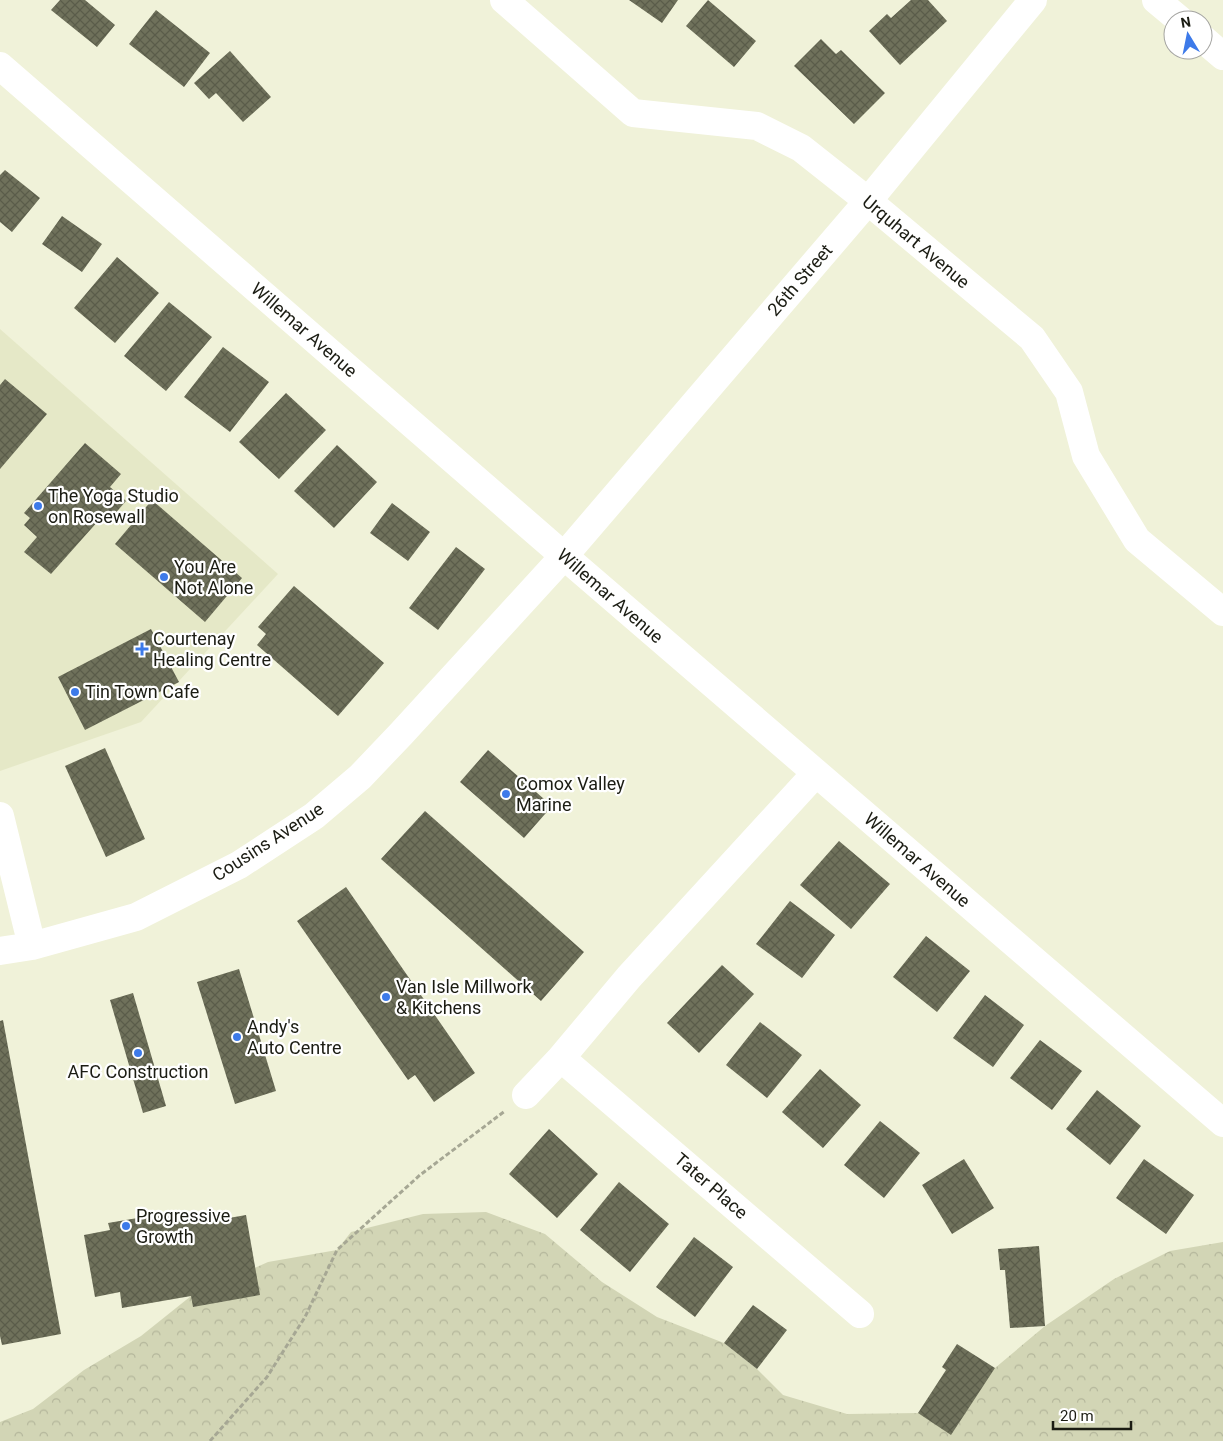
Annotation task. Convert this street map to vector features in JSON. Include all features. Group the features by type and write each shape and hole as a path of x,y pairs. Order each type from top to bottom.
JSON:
{"street":[{"name":"Urquhart Avenue","path":"504,0 633,113 756,126 801,148 868,201 1032,338 1069,392 1086,456 1137,540 1223,612"},
{"name":"26th Street","path":"564,556 868,201 1033,0"},
{"path":"1156,0 1168,10"},
{"path":"1213,48 1223,56"},
{"name":"Willemar Avenue","path":"0,66 564,556 1223,1123"},
{"name":"Cousins Avenue","path":"0,951 32,946 136,917 239,865 314,816 360,777 564,556"},
{"path":"526,1095 562,1058 629,977 816,773"},
{"path":"0,816 32,946"},
{"name":"Tater Place","path":"562,1058 860,1314"}],"path":[{"path":"210,1441 267,1376 306,1317 337,1250 420,1174 526,1095"}],"shaded area":[{"path":"0,329 278,574 141,722 0,771"}],"green space":[{"path":"486,1212 545,1234 602,1282 657,1317 724,1343 757,1369 783,1395 847,1414 918,1413 939,1404 995,1368 1045,1326 1114,1279 1170,1251 1223,1242 1223,1441 0,1441 0,1422 33,1409 84,1370 141,1336 191,1296 268,1262 337,1250 351,1232 423,1214"}],"building":[{"path":"60,0 85,0 115,25 97,47 51,10"},
{"path":"629,0 678,0 662,23"},
{"path":"708,0 756,41 734,67 686,26"},
{"path":"911,0 928,0 947,21 900,65 869,31 887,14 891,18"},
{"path":"156,10 210,53 184,87 129,44"},
{"path":"821,39 836,54 841,50 885,93 854,124 794,66"},
{"path":"230,51 271,97 243,122 216,93 209,99 194,83"},
{"path":"5,170 40,198 12,232 0,222 0,175"},
{"path":"62,216 102,244 82,272 42,244"},
{"path":"117,257 159,293 115,343 74,308"},
{"path":"169,302 212,337 166,391 124,356"},
{"path":"223,347 269,382 230,432 184,397"},
{"path":"5,379 47,414 0,469 0,385"},
{"path":"286,393 326,430 279,479 239,442"},
{"path":"85,443 121,474 110,487 126,501 113,516 107,511 51,574 24,552 37,537 24,525 30,518 24,513"},
{"path":"337,445 377,482 334,528 294,491"},
{"path":"152,500 242,578 205,622 115,544"},
{"path":"392,503 430,532 408,561 370,533"},
{"path":"456,547 485,569 438,630 409,608"},
{"path":"294,586 384,663 338,716 257,645 266,634 258,627"},
{"path":"151,629 179,682 85,730 58,677"},
{"path":"105,748 145,839 106,857 65,766"},
{"name":"Comox Valley Marine","path":"488,750 552,806 524,838 460,782"},
{"path":"425,811 584,952 541,1001 381,859"},
{"path":"839,841 890,884 851,929 800,885"},
{"name":"Van Isle Millwork & Kitchens","path":"346,887 475,1073 434,1102 415,1075 408,1080 297,921"},
{"path":"790,901 835,935 802,978 756,944"},
{"path":"926,936 970,971 937,1012 893,977"},
{"path":"722,965 754,994 699,1053 667,1023"},
{"name":"Andy's Auto Centre","path":"239,969 276,1091 235,1104 197,982"},
{"name":"AFC Construction","path":"133,993 166,1106 143,1113 110,1000"},
{"path":"985,995 1024,1025 993,1067 953,1038"},
{"path":"3,1020 61,1334 2,1345 0,1336 0,1021"},
{"path":"760,1022 802,1055 767,1098 726,1065"},
{"path":"1040,1040 1082,1071 1052,1110 1010,1078"},
{"path":"820,1069 861,1105 823,1148 782,1112"},
{"path":"1097,1090 1141,1126 1110,1165 1066,1129"},
{"path":"880,1121 920,1153 884,1198 844,1165"},
{"path":"549,1129 598,1174 557,1218 509,1174"},
{"path":"964,1159 994,1208 952,1234 922,1185"},
{"path":"1144,1159 1194,1195 1166,1234 1116,1198"},
{"path":"619,1182 669,1224 630,1272 580,1230"},
{"path":"179,1211 180,1219 228,1211 229,1218 246,1215 260,1295 193,1307 191,1296 122,1308 120,1292 95,1297 84,1235 110,1230 108,1223"},
{"path":"694,1237 733,1267 695,1317 656,1287"},
{"path":"1039,1246 1045,1326 1010,1328 1005,1270 1000,1270 998,1249"},
{"path":"753,1305 787,1330 757,1369 724,1343"},
{"path":"957,1344 995,1368 951,1435 918,1413 946,1370 942,1367"}],"place":[{"name":"The Yoga Studio on Rosewall","path":"38,506"},
{"name":"You Are Not Alone","path":"164,577"},
{"name":"Courtenay Healing Centre","path":"142,649"},
{"name":"Tin Town Cafe","path":"75,692"},
{"name":"Comox Valley Marine","path":"506,794"},
{"name":"Van Isle Millwork & Kitchens","path":"386,997"},
{"name":"Andy's Auto Centre","path":"237,1037"},
{"name":"AFC Construction","path":"138,1053"},
{"name":"Progressive Growth","path":"126,1226"}]}
